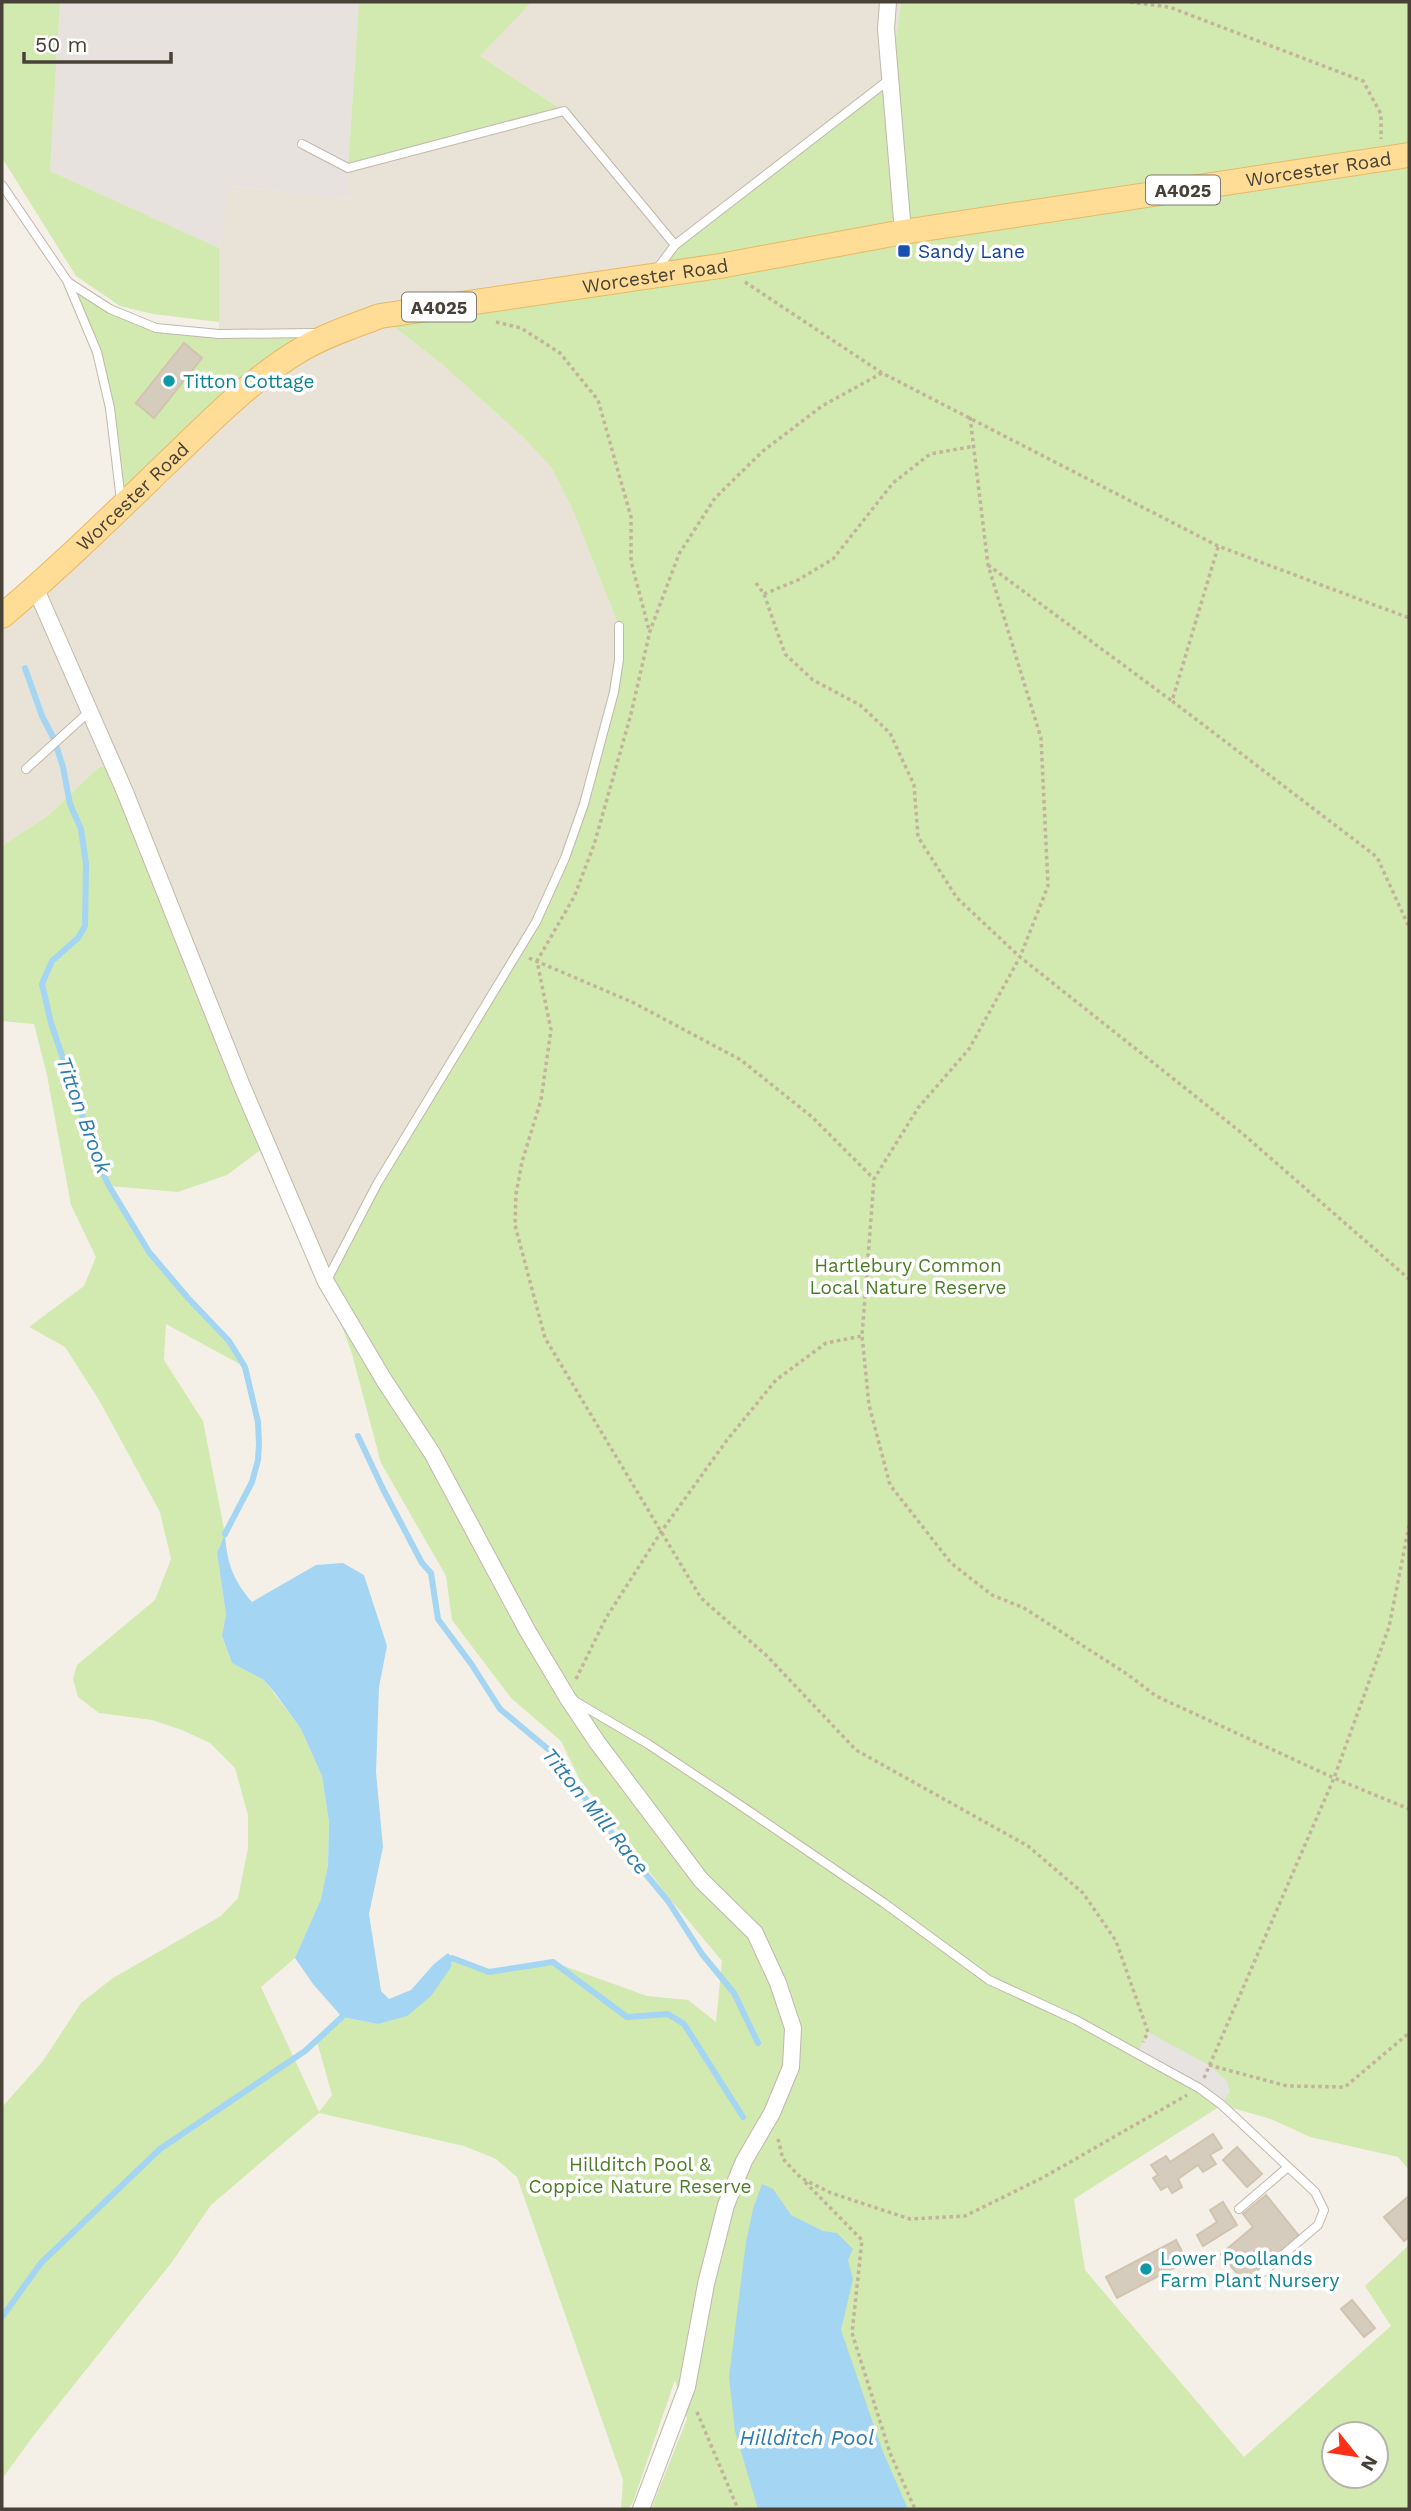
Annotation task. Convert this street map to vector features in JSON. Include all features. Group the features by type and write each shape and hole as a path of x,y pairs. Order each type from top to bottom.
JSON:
{"main road":[{"name":"Worcester Road","path":"19,601 217,415 275,367 333,333 380,316 720,266 903,232 1409,155"}],"street":[{"path":"888,2 886,29 903,232"},
{"path":"19,601 90,711 242,1086 326,1282 384,1380 432,1452 527,1630 567,1697 597,1742 701,1880 755,1933 778,1983 793,2028 791,2067 772,2113 744,2161 726,2205 706,2284 687,2387 641,2509"}],"lane":[{"path":"653,275 675,245 890,79"},
{"path":"302,144 348,168 564,111 675,245"},
{"path":"2,186 68,282 97,352 110,408 122,507"},
{"path":"68,282 110,309 156,328 219,334 333,333"},
{"path":"326,1282 377,1184 536,922 565,858 614,692 619,660 619,626"},
{"path":"26,769 90,711"},
{"path":"567,1697 648,1744 737,1803 884,1903 989,1980 1137,2052 1199,2088 1222,2105 1315,2192 1324,2210 1318,2225 1250,2283"},
{"path":"1239,2209 1288,2167"}],"path":[{"path":"1130,2 1169,7 1363,81 1381,114 1379,159"},
{"path":"720,266 882,373 1218,547 1409,618"},
{"path":"521,328 560,353 598,400 631,517 631,561 650,631"},
{"path":"882,373 822,406 763,451 715,498 679,554 650,631 628,725 594,845 574,897 537,961 551,1030 541,1100 518,1183 515,1225 545,1338 701,1598 767,1656 856,1749 1028,1846 1083,1893 1116,1941 1141,2008 1148,2032 1137,2052"},
{"path":"970,417 988,565 1041,738 1048,886 1020,957 969,1049 918,1108 874,1179 862,1336 869,1405 890,1485 951,1563 992,1595 1024,1608 1127,1674 1156,1696 1409,1809"},
{"path":"764,594 798,580 833,559 894,484 930,454 975,446"},
{"path":"1172,701 1218,547"},
{"path":"988,565 1377,857 1409,926"},
{"path":"756,583 764,594 785,654 813,680 860,705 890,733 914,785 918,837 957,898 1020,957 1242,1134 1409,1279"},
{"path":"518,953 632,1002 741,1060 812,1117 874,1179"},
{"path":"567,1697 606,1618 661,1532 727,1440 776,1380 826,1343 862,1336"},
{"path":"801,2178 831,2193 911,2219 965,2216 1044,2177 1199,2088 1334,1777 1389,1627 1409,1526"},
{"path":"1209,2065 1287,2086 1345,2087 1409,2033"},
{"path":"772,2113 783,2159 862,2240 852,2333 890,2453 915,2509"},
{"path":"687,2387 738,2509"}],"shaded area":[{"path":"60,2 359,2 348,168 351,200 231,186 219,248 50,171"},
{"path":"532,2 901,2 890,79 653,275 381,317 443,365 523,437 551,467 572,508 619,626 619,660 584,804 536,922 326,1282 98,768 49,815 2,846 2,616 122,507 219,334 219,248 230,186 351,200 348,168 563,110 480,56"},
{"path":"1148,2032 1209,2065 1226,2080 1230,2091 1222,2105 1137,2052"}],"green space":[{"path":"2,2 60,2 50,171 219,248 219,322 153,314 120,306 76,276 2,158"},
{"path":"359,2 532,2 480,56 564,111 348,168"},
{"name":"Hartlebury Common Local Nature Reserve","path":"901,2 1409,2 1409,2170 1398,2157 1310,2137 1271,2119 1222,2105 1074,2199 1085,2270 1244,2457 1391,2326 1365,2286 1409,2245 1409,2509 651,2509 687,2419 675,2380 633,2502 628,2509 621,2509 623,2480 517,2177 496,2159 464,2146 319,2113 211,2205 172,2262 2,2479 2,2107 43,2061 81,2003 113,1978 221,1916 238,1898 248,1848 248,1815 235,1768 210,1743 152,1720 99,1713 78,1697 73,1679 77,1665 155,1600 171,1559 160,1512 99,1400 65,1347 29,1327 84,1286 96,1257 71,1205 47,1075 34,1024 2,1021 2,846 49,815 98,768 113,765 267,1145 227,1175 178,1192 110,1186 146,1247 213,1323 245,1367 166,1324 164,1360 203,1421 225,1534 217,1553 226,1614 222,1637 232,1663 264,1680 301,1729 322,1776 329,1822 328,1865 321,1899 295,1958 261,1987 319,2112 332,2095 316,2038 342,2017 378,2024 451,1967 452,1958 489,1972 553,1962 647,1996 688,2000 716,2022 722,1961 667,1895 579,1778 561,1741 511,1698 452,1620 446,1576 381,1463 352,1354 326,1282 377,1184 501,982 565,858 614,692 619,626 572,508 551,467 523,437 443,365 380,316 653,275 675,245 890,79"},
{"path":"68,282 110,309 156,328 219,334 333,333 122,507 119,468 97,352"}],"water":[{"path":"225,1534 232,1571 252,1602 316,1565 343,1563 364,1575 387,1646 379,1687 376,1772 383,1847 369,1914 381,1991 389,1999 411,1990 434,1964 448,1953 452,1958 451,1967 431,1996 407,2016 378,2024 342,2017 313,1984 295,1958 321,1899 328,1865 329,1822 322,1776 301,1729 275,1693 264,1680 232,1663 222,1636 226,1614 217,1553"},
{"name":"Hillditch Pool","path":"762,2184 773,2189 791,2215 823,2231 837,2233 853,2249 848,2260 853,2279 841,2330 883,2452 908,2509 758,2509 735,2431 729,2377 746,2242"}],"building":[{"name":"Titton Cottage","path":"184,343 202,358 154,418 136,403"},
{"path":"1213,2134 1222,2148 1210,2155 1216,2164 1203,2172 1198,2165 1178,2179 1182,2187 1172,2193 1168,2186 1161,2190 1153,2178 1158,2175 1151,2165 1166,2156 1170,2162"},
{"path":"1237,2147 1262,2174 1247,2187 1223,2160"},
{"path":"1266,2195 1300,2237 1244,2282 1221,2254 1253,2227 1243,2214"},
{"path":"1409,2196 1409,2237 1404,2241 1384,2217"},
{"path":"1223,2202 1237,2225 1203,2246 1197,2235 1217,2222 1210,2210"},
{"name":"Lower Poollands Farm Plant Nursery","path":"1176,2240 1187,2261 1117,2298 1106,2277"},
{"path":"1352,2300 1375,2328 1364,2337 1341,2309"}],"waterway":[{"name":"Titton Brook","path":"25,668 63,767 70,804 81,829 86,864 85,926 78,938 52,961 42,984 51,1023 99,1165 109,1186 149,1252 229,1341 245,1367 258,1422 258,1460 252,1482 225,1534"},
{"name":"Titton Mill Race","path":"358,1436 422,1563 431,1573 438,1619 500,1709 548,1749 668,1901 702,1954 734,1993 758,2043"},
{"name":"Titton Brook","path":"452,1958 489,1972 553,1962 627,2017 668,2014 684,2024 743,2117"},
{"path":"2,2317 41,2263 160,2149 305,2051 342,2017"}],"place":[{"name":"Sandy Lane","path":"904,251"},
{"name":"Titton Cottage","path":"169,381"},
{"name":"Lower Poollands Farm Plant Nursery","path":"1146,2269"}],"park label":[{"name":"Hillditch Pool & Coppice Nature Reserve","path":"640,2175"}]}
